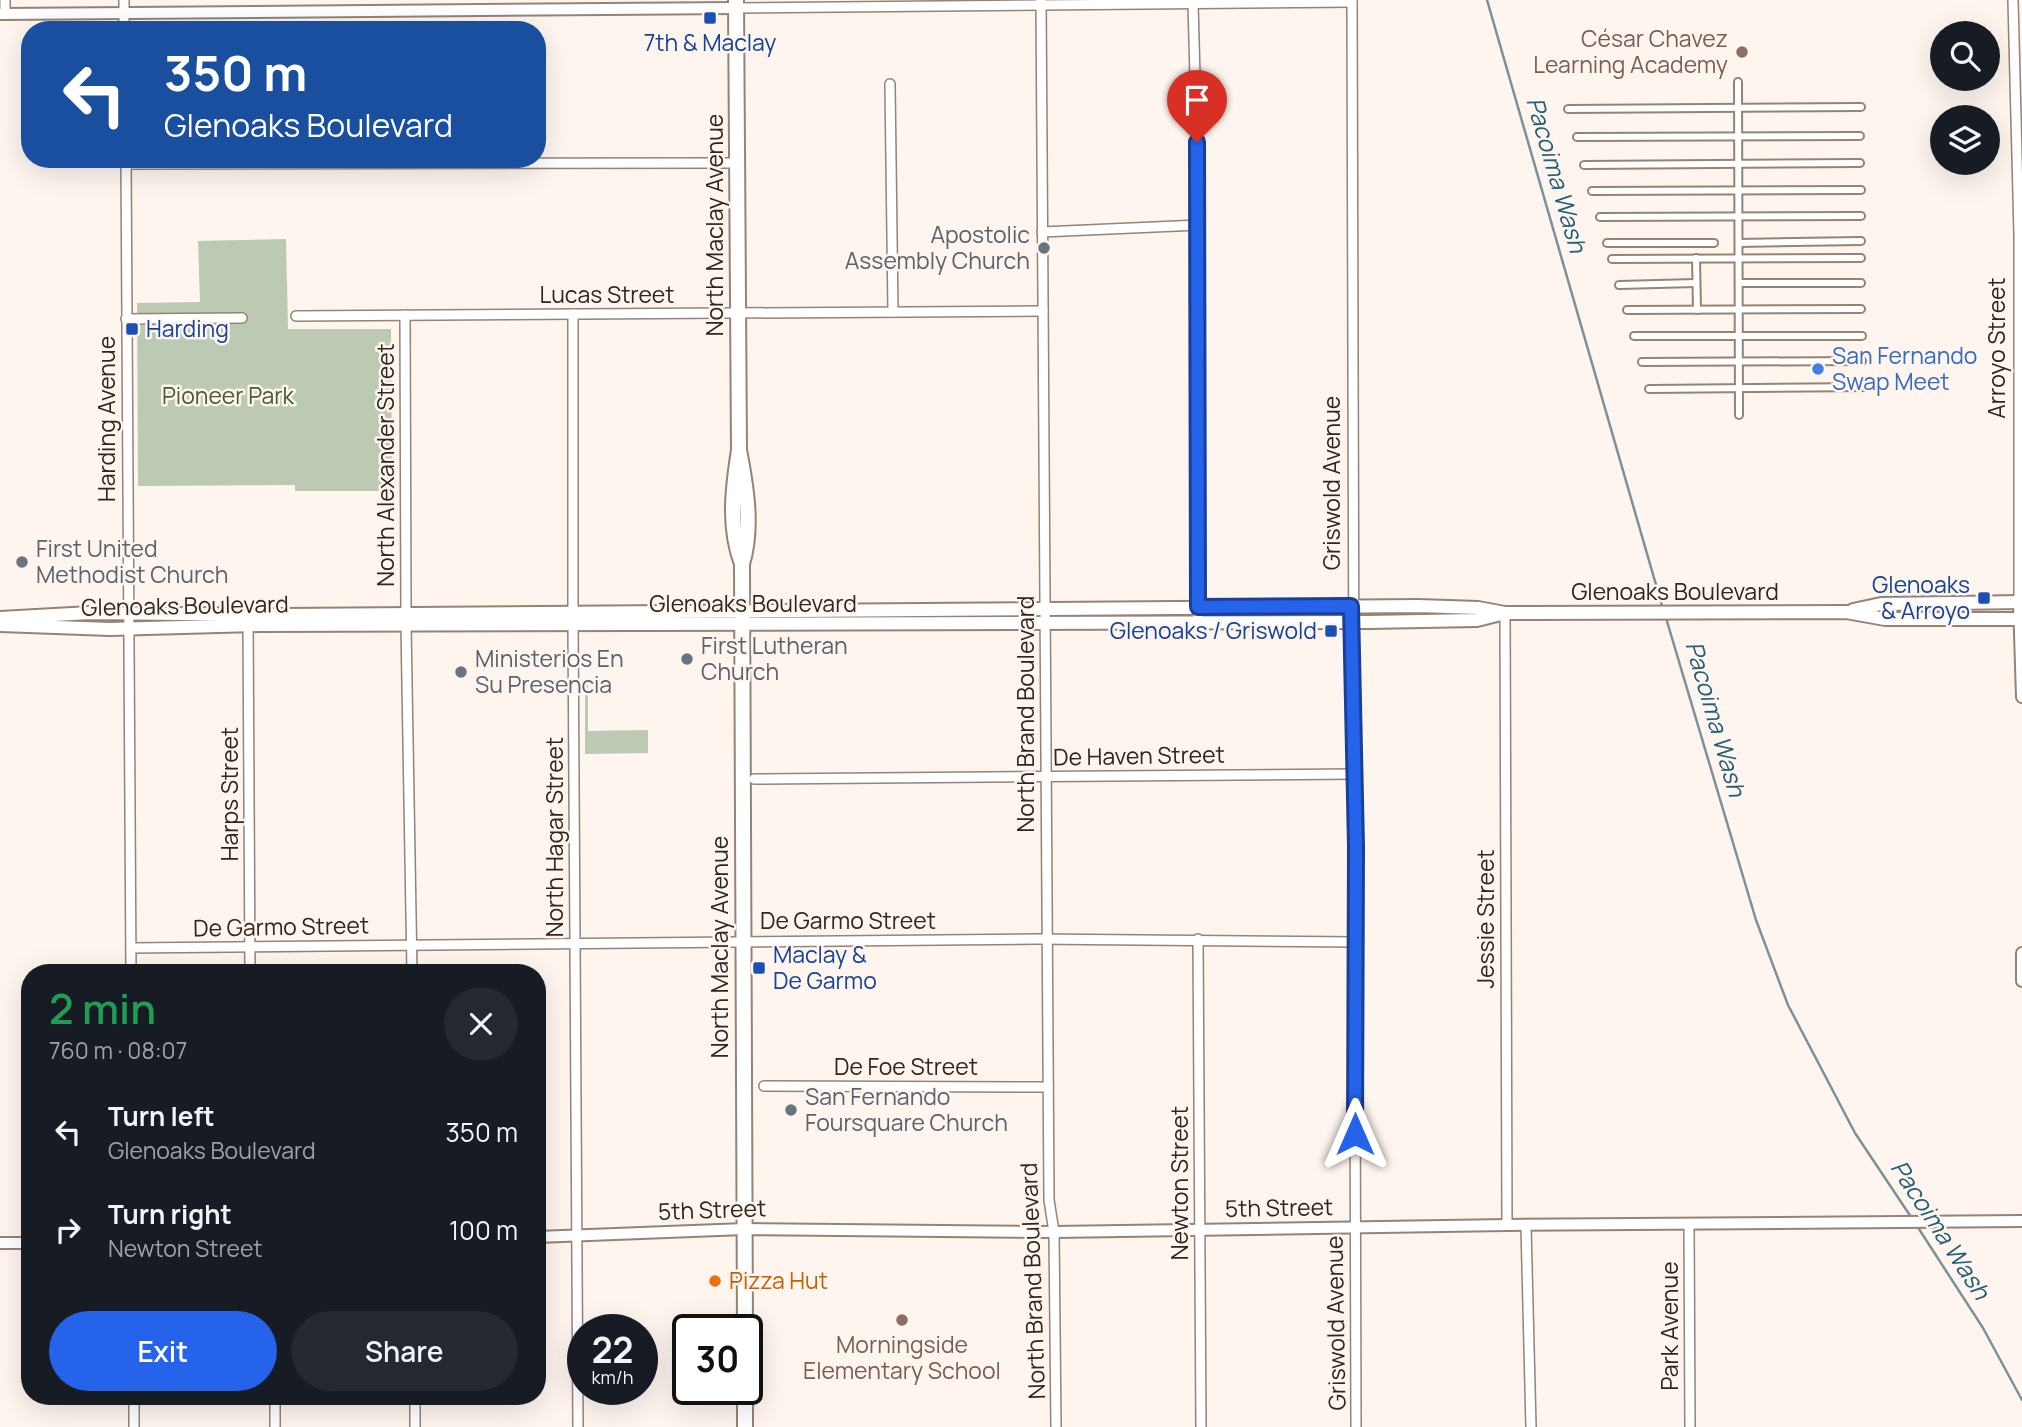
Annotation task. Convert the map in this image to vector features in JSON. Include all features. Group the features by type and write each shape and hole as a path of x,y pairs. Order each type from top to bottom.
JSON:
{"main road":[{"name":"North Maclay Avenue","path":"736,4 739,450 733,489 734,544 742,564 745,1314"},
{"name":"Glenoaks Boulevard","path":"1846,612 1881,604 2020,602"},
{"name":"Glenoaks Boulevard","path":"0,618 129,613 248,620 573,618 742,610 1351,606 1478,608 1505,613 1846,612 1885,619 2020,619"},
{"name":"Glenoaks Boulevard","path":"573,618 741,626 1477,620 1505,613"},
{"name":"Glenoaks Boulevard","path":"0,625 129,629 248,620"},
{"path":"745,1405 746,1426"}],"street":[{"path":"5,0 3,14 736,4 1352,1"},
{"path":"124,0 124,21"},
{"name":"Arroyo Street","path":"2013,0 2019,235 2022,697"},
{"name":"Griswold Avenue","path":"1352,1 1351,606 1355,774 1356,1427"},
{"name":"North Brand Boulevard","path":"1041,2 1049,1200 1054,1232 1056,1427"},
{"path":"1193,3 1199,225 1198,623"},
{"path":"1738,82 1739,415"},
{"path":"890,84 894,312"},
{"path":"1568,109 1861,107"},
{"path":"1577,137 1860,136"},
{"path":"546,163 737,163"},
{"path":"1584,165 1860,163"},
{"name":"Harding Avenue","path":"126,168 131,964"},
{"path":"1592,191 1861,190"},
{"path":"1600,217 1861,216"},
{"path":"1042,232 1199,225"},
{"path":"1739,243 1861,241"},
{"path":"1607,243 1714,243"},
{"path":"1696,258 1697,310"},
{"path":"1612,259 1861,258"},
{"path":"1619,285 1696,283"},
{"path":"1739,284 1861,284"},
{"path":"1627,310 1861,309"},
{"name":"Lucas Street","path":"296,316 1043,311"},
{"name":"North Hagar Street","path":"573,314 578,1427"},
{"name":"North Alexander Street","path":"405,316 406,619 412,964"},
{"path":"126,319 242,318"},
{"path":"1634,336 1862,336"},
{"path":"1642,362 1862,361"},
{"path":"1649,388 1869,387"},
{"name":"Jessie Street","path":"1505,613 1507,1225"},
{"name":"Harps Street","path":"248,620 250,964"},
{"name":"De Haven Street","path":"754,779 1355,774"},
{"name":"De Garmo Street","path":"131,948 743,941 1198,939 1356,942"},
{"name":"Newton Street","path":"1198,939 1200,1427"},
{"path":"2022,953 2022,981"},
{"name":"De Foe Street","path":"764,1086 1048,1087"},
{"name":"5th Street","path":"546,1237 745,1229 1054,1232 2022,1221"},
{"name":"Park Avenue","path":"1689,1224 1690,1427"},
{"path":"1526,1226 1531,1427"},
{"path":"0,1243 21,1243"},
{"path":"134,1405 134,1427"},
{"path":"275,1405 275,1427"},
{"path":"415,1405 415,1427"}],"green space":[{"name":"Pioneer Park","path":"286,239 288,329 391,329 392,491 295,491 295,485 138,486 137,303 200,302 198,241"},
{"path":"585,685 588,685 588,731 648,730 648,753 585,754"}],"waterway":[{"name":"Pacoima Wash","path":"1487,0 1663,609"},
{"name":"Pacoima Wash","path":"1666,618 1756,920 1788,1005 1855,1133 1911,1217"},
{"name":"Pacoima Wash","path":"1917,1226 1983,1328 2022,1400"}],"place":[{"name":"7th & Maclay","path":"710,18"},
{"name":"César Chavez Learning Academy","path":"1742,52"},
{"name":"Apostolic Assembly Church","path":"1044,248"},
{"name":"Harding","path":"132,329"},
{"name":"San Fernando Swap Meet","path":"1818,369"},
{"name":"First United Methodist Church","path":"22,562"},
{"name":"Glenoaks & Arroyo","path":"1984,598"},
{"name":"Glenoaks / Griswold","path":"1331,631"},
{"name":"First Lutheran Church","path":"687,659"},
{"name":"Ministerios En Su Presencia","path":"461,672"},
{"name":"Maclay & De Garmo","path":"759,968"},
{"name":"San Fernando Foursquare Church","path":"791,1110"},
{"name":"Pizza Hut","path":"715,1281"},
{"name":"Morningside Elementary School","path":"902,1320"}],"route":[{"path":"1197,142 1198,607 1351,606 1356,847 1355,1134"}]}
